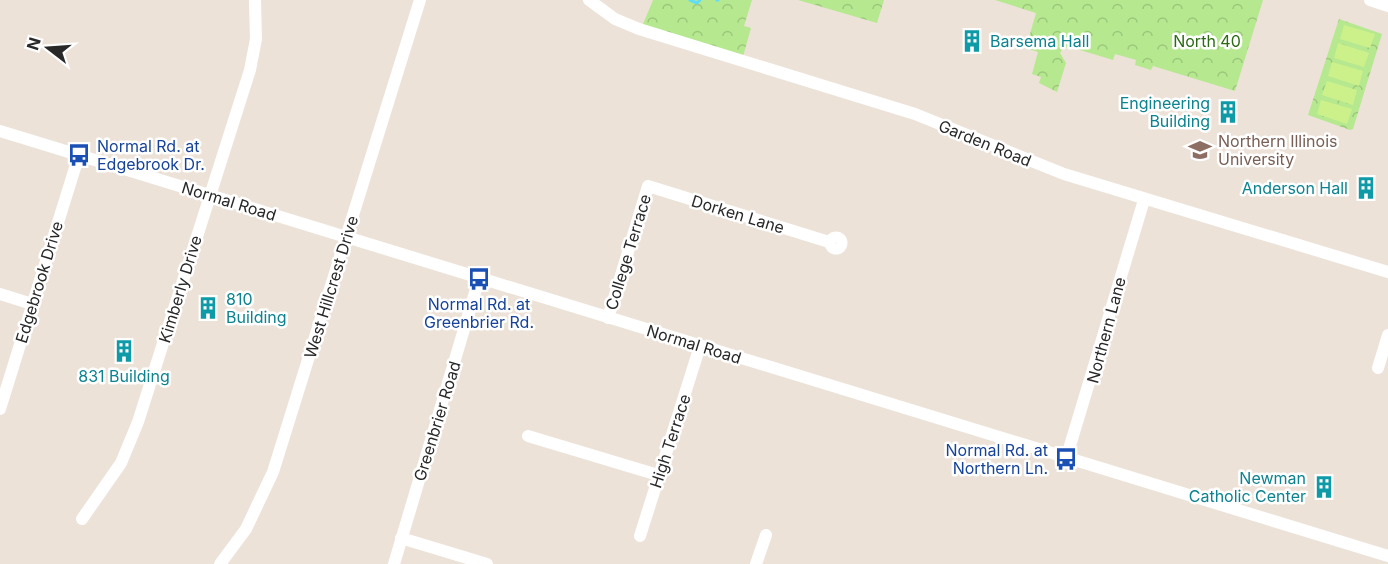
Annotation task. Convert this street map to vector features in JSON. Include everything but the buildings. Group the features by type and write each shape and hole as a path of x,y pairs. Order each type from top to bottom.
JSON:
{"street":[{"name":"Kimberly Drive","path":"82,519 104,490 131,441 255,49 255,0"},
{"name":"West Hillcrest Drive","path":"220,564 246,529 268,485 420,0"},
{"name":"Garden Road","path":"589,0 615,19 639,29 915,114 1024,160 1144,200 1388,272"},
{"path":"1370,0 1388,6"},
{"name":"Normal Road","path":"0,131 1388,556"},
{"name":"Edgebrook Drive","path":"0,409 78,155"},
{"name":"Dorken Lane","path":"648,186 829,242"},
{"name":"College Terrace","path":"608,318 648,186"},
{"name":"Northern Lane","path":"1066,459 1091,383 1111,305 1144,200"},
{"name":"Greenbrier Road","path":"394,564 479,279"},
{"path":"0,294 33,304"},
{"path":"1378,368 1388,335"},
{"name":"High Terrace","path":"640,536 700,346"},
{"path":"528,436 658,475"},
{"path":"756,564 765,535"},
{"path":"401,538 487,564"}],"green space":[{"path":"653,0 752,0 744,26 751,28 742,60 641,29"},
{"path":"798,0 884,0 877,23"},
{"name":"North 40","path":"995,0 1263,0 1235,91 1153,66 1151,70 1135,65 1136,60 1115,54 1113,60 1070,47 1063,48 1060,53 1066,63 1057,92 1039,83 1041,77 1032,74 1038,52 1026,48 1036,13"},
{"path":"1339,19 1382,34 1353,129 1350,130 1308,115"},
{"path":"1344,25 1375,34 1370,48 1340,39"},
{"path":"1338,43 1369,53 1364,67 1334,58"},
{"path":"1332,62 1363,71 1359,86 1328,76"},
{"path":"1327,81 1357,90 1353,105 1322,95"},
{"path":"1321,100 1352,109 1347,124 1317,114"}],"waterway":[{"path":"690,0 697,3 700,0"}],"place":[{"name":"Barsema Hall","path":"972,41"},
{"name":"Engineering Building","path":"1228,112"},
{"name":"Northern Illinois University","path":"1200,150"},
{"name":"Normal Rd. at Edgebrook Dr.","path":"79,155"},
{"name":"Anderson Hall","path":"1366,188"},
{"name":"Normal Rd. at Greenbrier Rd.","path":"479,279"},
{"name":"810 Building","path":"208,308"},
{"name":"831 Building","path":"124,351"},
{"name":"Normal Rd. at Northern Ln.","path":"1066,459"},
{"name":"Newman Catholic Center","path":"1324,487"}]}
